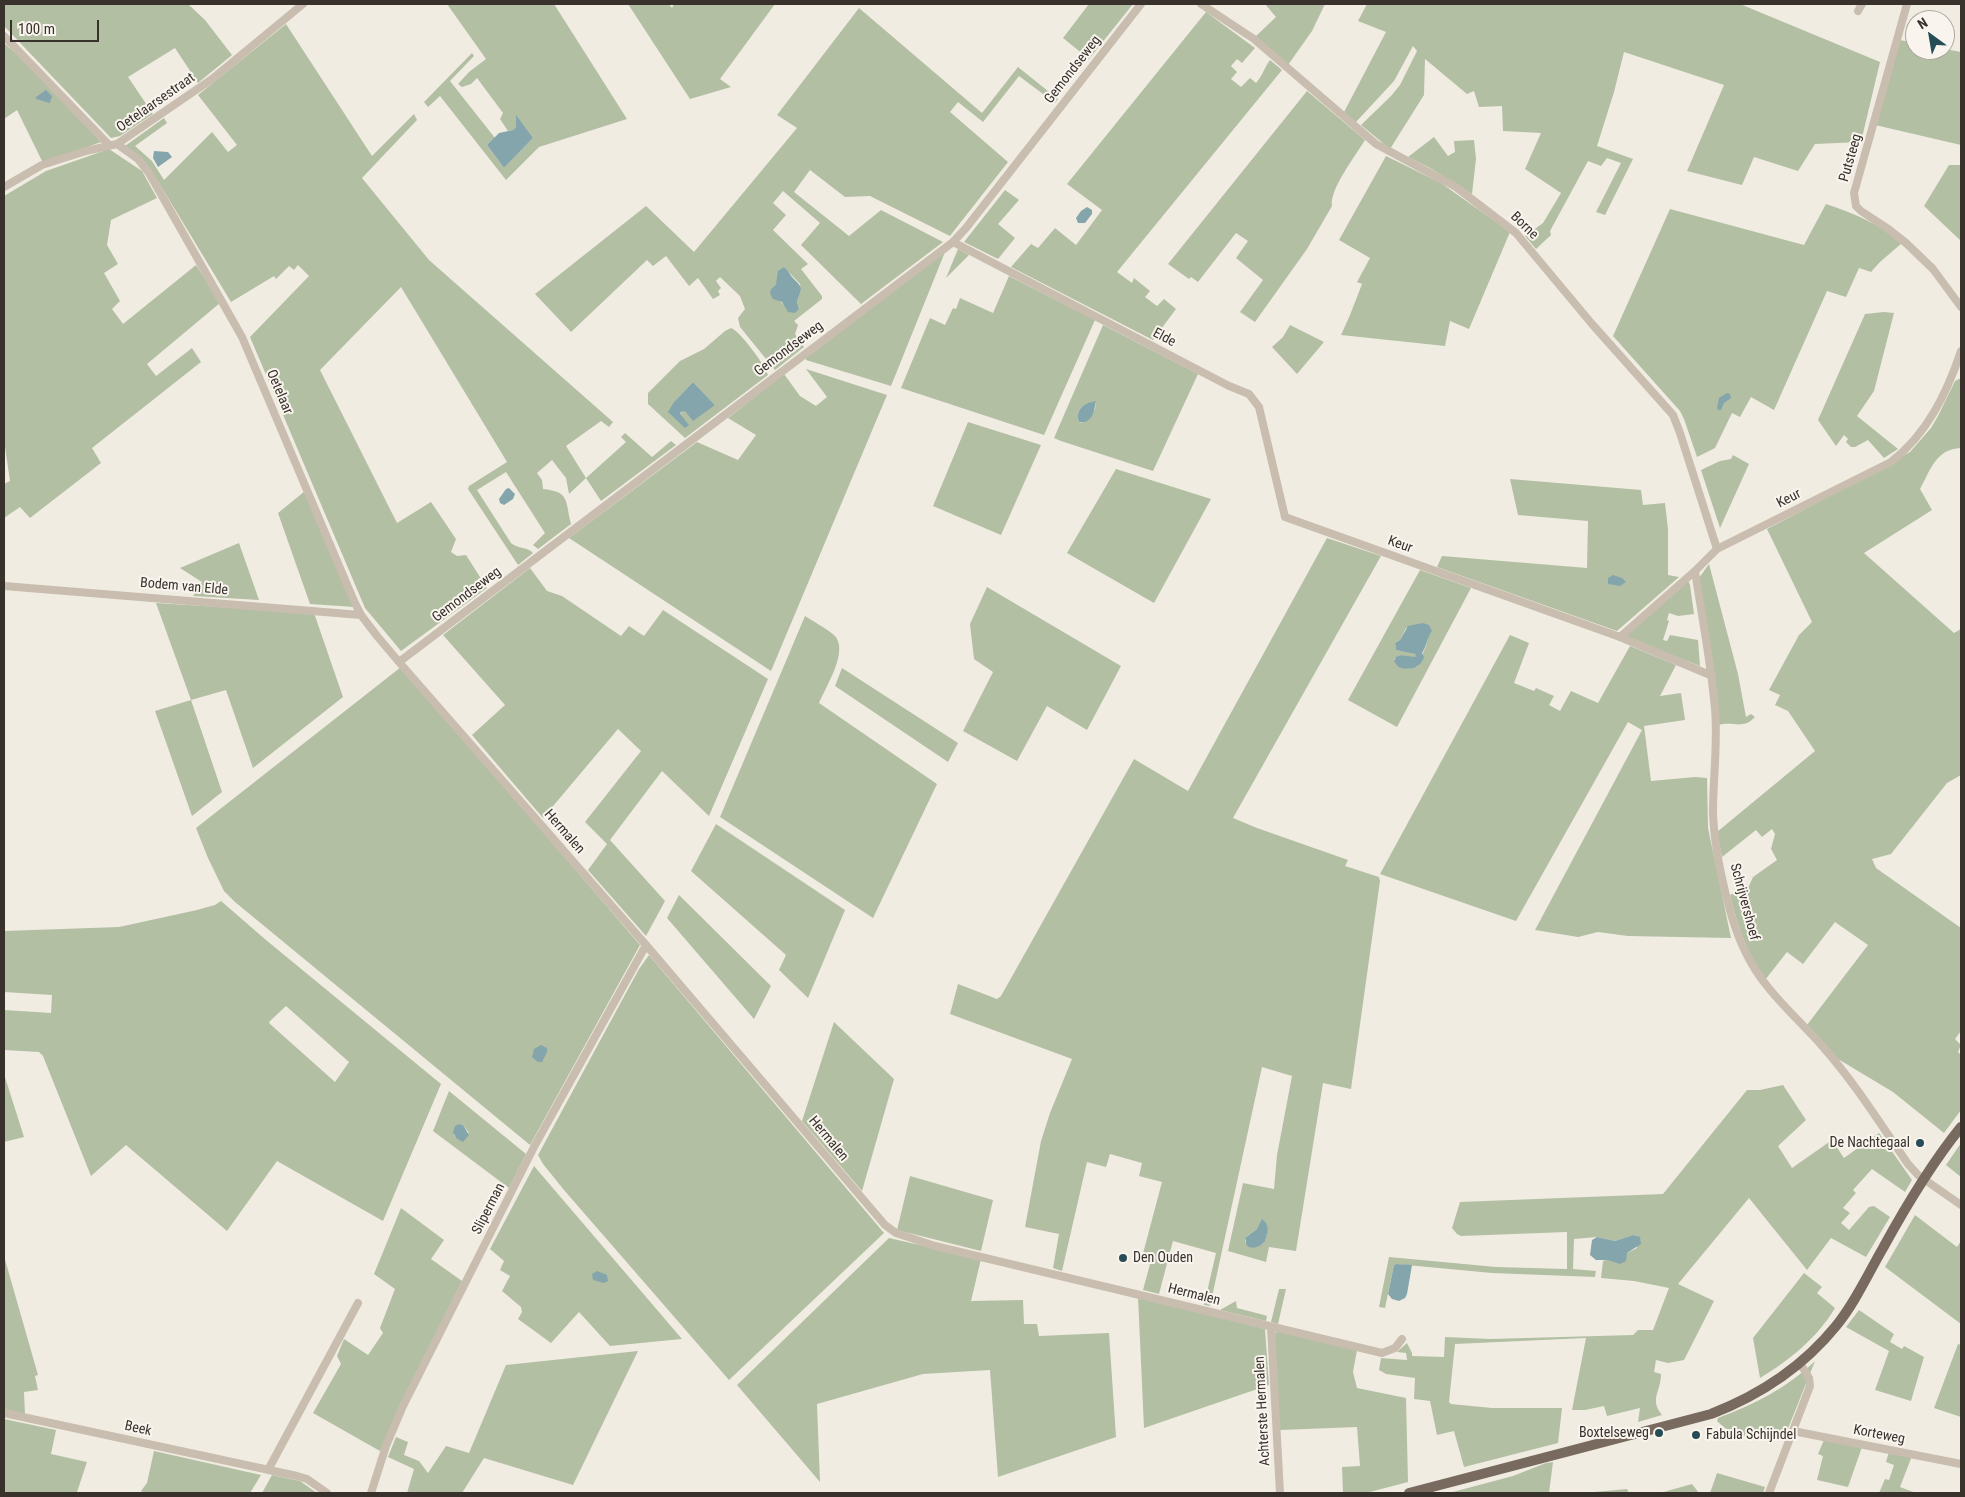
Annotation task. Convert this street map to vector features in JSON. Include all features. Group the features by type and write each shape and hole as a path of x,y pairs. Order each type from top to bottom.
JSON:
{"main road":[{"path":"1409,1493 1710,1414 1739,1403 1764,1390 1800,1363 1838,1325 1925,1178 1961,1127"}],"street":[{"name":"Oetelaarsestraat","path":"4,187 42,166 113,145 212,79 303,4"},
{"name":"Gemondseweg","path":"399,662 684,447 774,375 953,242 972,221 1141,4"},
{"name":"Borne","path":"1202,4 1212,7 1254,40 1376,144 1456,187 1516,233 1592,324 1673,415 1717,549"},
{"name":"Putsteeg","path":"1908,4 1854,193 1854,200 1860,211 1887,228 1933,269 1961,307"},
{"name":"Oetelaar","path":"4,36 113,145 138,159 149,173 242,338 362,614 399,662"},
{"name":"Elde","path":"953,242 1220,381 1249,394 1259,406 1285,517"},
{"name":"Keur","path":"1620,637 1695,571 1717,549 1891,462 1906,450 1921,433 1957,374 1961,351"},
{"name":"Keur","path":"1285,517 1620,637 1710,675"},
{"name":"Schrijvershoef","path":"1695,571 1715,711 1713,814 1728,901 1737,934 1758,976 1844,1071 1908,1164 1961,1205"},
{"name":"Bodem van Elde","path":"4,586 362,614"},
{"name":"Hermalen","path":"399,662 646,945 885,1225 896,1233 935,1246 1271,1328 1382,1353 1395,1348 1402,1339"},
{"name":"Sliperman","path":"371,1493 386,1446 403,1406 532,1151 646,945"},
{"path":"268,1470 358,1303"},
{"name":"Achterste Hermalen","path":"1271,1328 1280,1493"},
{"path":"1769,1493 1810,1386 1810,1378 1800,1363"},
{"name":"Beek","path":"4,1413 307,1479 327,1493"},
{"name":"Korteweg","path":"1793,1431 1961,1464"}],"green space":[{"path":"4,4 188,4 205,20 232,55 198,83 175,48 128,77 153,114 120,136 111,138 4,26"},
{"path":"447,4 554,4 627,119 539,147 506,180 440,96 428,107 424,102 472,53 474,56 450,81 495,138 487,145 504,168 533,138 516,117 516,127 508,131 500,119 503,113 477,78 471,84 462,87 458,84 469,72 486,59"},
{"path":"628,4 669,4 672,8 674,4 775,4 720,79 731,87 690,99"},
{"path":"1089,4 1133,4 1089,59 1063,38"},
{"path":"1265,4 1325,4 1312,31 1288,65 1255,37 1276,17"},
{"path":"1367,4 1740,4 1880,62 1861,142 1815,144 1798,171 1754,157 1742,185 1687,171 1724,85 1624,52 1597,146 1633,159 1605,215 1596,212 1621,163 1607,158 1601,166 1588,161 1550,231 1551,235 1536,249 1525,236 1543,223 1561,193 1525,169 1541,133 1503,131 1502,106 1479,107 1474,91 1467,94 1425,59 1424,95 1390,149 1361,125 1400,85 1417,51 1413,46 1394,81 1356,122 1344,112 1386,32 1358,21"},
{"path":"859,8 982,113 1018,67 1058,99 1055,103 1019,76 983,122 958,102 950,112 1008,162 950,236 870,196 845,197 810,170 794,192 849,236 881,210 943,242 861,304 801,245 820,223 783,191 773,203 786,215 773,230 808,264 801,269 822,296 822,299 794,321 798,325 795,334 804,347 775,370 740,327 738,318 745,309 740,296 720,277 716,281 721,288 718,291 720,295 713,299 698,278 689,286 666,256 653,266 647,260 571,332 535,294 646,206 694,252 797,128 777,115","holes":["784,267 800,284 801,290 797,302 799,309 784,305 779,300 776,300 771,289 776,284"]},
{"path":"1206,12 1255,48 1242,63 1237,59 1231,66 1237,72 1231,79 1241,87 1250,78 1256,83 1270,60 1282,70 1117,272 1132,283 1134,278 1150,291 1145,297 1157,306 1164,299 1176,309 1153,340 1011,267 1031,244 1038,248 1055,228 1076,245 1102,210 1067,184"},
{"path":"286,24 372,156 414,114 417,120 362,178 429,260 613,422 609,427 601,421 566,446 586,478 569,494 566,478 552,460 537,473 542,480 543,489 558,492 565,499 571,524 538,549 533,545 545,533 506,472 477,490 511,543 533,553 518,565 468,489 469,486 507,462 401,287 320,370 397,523 431,502 456,539 451,552 457,556 466,555 487,588 401,651 365,608 250,337 309,276 298,265 294,270 289,266 276,279 274,276 231,302 156,178 125,146 164,118 167,123 135,146 152,161 164,180 212,132 228,152 237,145 198,95"},
{"path":"1900,40 1905,41 1905,60 1955,60 1955,51 1961,52 1961,145 1875,125"},
{"path":"4,43 19,56 101,142 43,163 17,110 4,119"},
{"path":"1307,91 1365,140 1339,182 1332,199 1332,206 1307,249 1255,322 1240,312 1263,280 1236,258 1248,241 1236,233 1198,282 1191,277 1189,279 1168,264"},
{"path":"1434,137 1448,156 1455,152 1454,141 1474,140 1476,159 1472,194 1408,157"},
{"path":"109,149 142,171 157,198 111,220 107,245 118,264 104,273 120,301 112,309 123,324 196,265 220,303 147,364 156,376 192,348 201,362 92,448 101,463 30,518 20,507 4,518 4,484 10,481 4,440 4,196 46,171"},
{"path":"1386,156 1441,183 1510,232 1469,329 1450,321 1445,346 1341,335 1362,284 1357,282 1370,258 1339,240"},
{"path":"1949,165 1961,165 1961,241 1924,206"},
{"path":"1005,190 1019,200 998,224 1015,238 998,259 964,242"},
{"path":"1826,204 1866,220 1885,230 1902,243 1871,272 1859,268 1846,297 1827,291 1774,410 1751,397 1740,417 1732,413 1715,448 1697,457 1680,411 1613,336 1670,209 1804,245"},
{"path":"958,249 969,255 946,278"},
{"path":"945,252 891,386 806,360 806,358"},
{"path":"1009,276 1095,320 1044,435 901,388 930,318 945,325 953,308 956,309 960,298 993,313"},
{"path":"1894,313 1874,391 1857,416 1898,449 1884,458 1868,440 1855,447 1851,447 1846,442 1848,439 1844,435 1836,446 1818,420 1865,314"},
{"path":"1103,325 1198,374 1153,471 1054,438","holes":["1096,402 1095,409 1081,423 1079,422 1079,410 1084,405"]},
{"path":"1290,325 1324,342 1297,374 1272,347 1283,337"},
{"path":"731,328 740,335 768,375 685,438 648,404 648,393 680,361 704,349","holes":["693,382 715,405 683,411 680,414 674,402"]},
{"path":"806,369 887,395 771,671 569,538 697,442 738,460 756,435 728,418 784,374 800,396 816,406 827,397"},
{"path":"1961,378 1961,448 1946,452 1935,461 1920,489 1932,510 1864,553 1954,633 1961,629 1961,775 1947,783 1891,854 1872,859 1876,868 1961,928 1961,1031 1955,1039 1961,1045 1958,1052 1961,1055 1961,1110 1944,1133 1893,1092 1838,1059 1807,1025 1868,945 1835,922 1803,964 1787,952 1765,980 1753,960 1744,939 1730,895 1749,886 1753,877 1777,860 1771,849 1775,834 1772,829 1762,837 1756,830 1722,857 1717,832 1815,751 1788,711 1775,705 1780,695 1769,690 1799,635 1812,622 1767,529 1910,452 1931,428 1955,381"},
{"path":"968,422 1041,445 1001,535 933,506"},
{"path":"625,433 652,457 671,441 676,445 601,501 586,478 626,442 621,437"},
{"path":"1733,455 1749,464 1720,528 1701,470 1720,461 1731,459"},
{"path":"1116,469 1211,499 1154,603 1067,553"},
{"path":"1510,479 1641,490 1643,505 1665,503 1668,529 1668,575 1679,577 1617,631 1437,567 1442,556 1587,568 1588,521 1518,515"},
{"path":"305,491 354,607 310,604 278,513"},
{"path":"1327,538 1381,556 1233,818 1348,860 1345,866 1379,877 1380,881 1351,1089 1323,1083 1296,1251 1269,1247 1266,1262 1228,1251 1243,1183 1274,1189 1277,1155 1292,1076 1262,1067 1210,1306 1204,1305 1216,1253 1173,1241 1159,1294 1143,1290 1150,1264 1141,1261 1162,1182 1139,1176 1142,1163 1110,1154 1106,1167 1087,1162 1062,1271 1053,1268 1059,1234 1025,1227 1041,1141 1072,1059 950,1014 958,984 997,999 1001,996 1134,759 1188,791","holes":["1257,1229 1267,1234 1265,1241 1245,1242 1245,1238"]},
{"path":"239,543 259,600 193,596 202,582 180,568"},
{"path":"1709,564 1738,674 1746,717 1751,714 1755,717 1751,721 1742,724 1719,725 1699,578"},
{"path":"530,568 547,591 562,596 621,636 629,626 644,636 663,610 768,679 709,816 662,771 610,840 665,901 646,936 588,870 607,844 585,822 641,751 618,729 543,818 472,735 505,705 443,635"},
{"path":"1420,570 1471,588 1397,727 1348,700","holes":["1406,628 1431,633 1428,635 1427,643 1418,666 1410,669 1398,667 1394,659 1401,655 1413,658 1416,656 1416,652 1396,650 1395,643 1400,640"]},
{"path":"1687,578 1690,585 1694,614 1678,616 1669,613 1667,620 1669,621 1663,640 1667,641 1670,635 1698,640 1700,666 1628,638 1625,635"},
{"path":"987,587 1121,666 1087,730 1047,706 1017,761 963,731 993,672 974,659 970,624"},
{"path":"156,603 314,613 343,697 253,768 226,690 191,700"},
{"path":"805,616 831,632 838,642 838,659 835,669 819,703 937,784 873,918 720,817"},
{"path":"1510,635 1529,643 1514,683 1534,691 1536,688 1554,696 1549,705 1560,711 1571,691 1598,703 1630,646 1676,665 1660,696 1681,693 1685,720 1644,726 1651,781 1695,777 1707,778 1708,828 1731,938 1628,936 1598,932 1578,937 1535,930 1642,730 1628,722 1516,921 1380,874"},
{"path":"401,667 640,945 530,1145 235,902 224,891 196,828"},
{"path":"842,668 958,743 948,762 835,686"},
{"path":"191,700 222,792 192,816 155,711"},
{"path":"716,824 845,910 808,998 779,970 786,955 691,871"},
{"path":"679,895 771,986 754,1019 667,918"},
{"path":"221,901 441,1084 383,1221 277,1161 227,1231 126,1145 91,1176 43,1056 39,1052 4,1050 4,1010 51,1013 52,995 4,992 4,931 119,927 215,905","holes":["286,1006 349,1062 335,1082 269,1022"]},
{"path":"649,955 884,1233 729,1380 564,1190 538,1155 639,969"},
{"path":"834,1022 894,1079 862,1191 802,1121"},
{"path":"4,1074 24,1137 4,1142"},
{"path":"1783,1085 1806,1120 1778,1146 1792,1168 1832,1140 1844,1158 1879,1133 1912,1180 1905,1192 1872,1169 1853,1190 1856,1193 1843,1208 1850,1213 1841,1223 1849,1230 1869,1207 1874,1206 1890,1217 1866,1257 1831,1238 1807,1270 1749,1198 1678,1284 1714,1301 1684,1360 1668,1363 1656,1360 1654,1372 1661,1374 1661,1380 1656,1404 1662,1415 1638,1422 1640,1408 1607,1416 1604,1406 1585,1410 1572,1410 1586,1338 1455,1344 1449,1402 1451,1404 1492,1408 1562,1408 1558,1443 1464,1467 1454,1431 1437,1435 1430,1401 1414,1399 1415,1378 1386,1374 1379,1370 1381,1358 1407,1360 1406,1353 1397,1352 1407,1343 1412,1356 1444,1357 1445,1337 1490,1339 1633,1335 1638,1330 1653,1330 1669,1288 1634,1281 1601,1278 1603,1261 1637,1248 1636,1235 1615,1241 1597,1237 1574,1239 1573,1269 1596,1271 1595,1277 1492,1273 1396,1264 1394,1265 1385,1308 1379,1307 1389,1257 1496,1267 1567,1269 1567,1232 1461,1236 1452,1228 1460,1202 1663,1194 1747,1090 1760,1090"},
{"path":"449,1091 526,1154 509,1188 433,1131","holes":["459,1124 463,1125 469,1133 456,1138 454,1135"]},
{"path":"1961,1143 1961,1177 1946,1165"},
{"path":"534,1166 682,1339 610,1346 579,1312 551,1343 518,1319 522,1312 521,1307 502,1291 510,1276 500,1270 504,1261 490,1249"},
{"path":"910,1176 993,1200 981,1251 897,1230"},
{"path":"401,1208 444,1240 431,1259 462,1281 407,1391 380,1451 313,1413 341,1364 337,1356 344,1339 368,1355 383,1333 380,1328 395,1289 374,1274"},
{"path":"1915,1215 1957,1247 1961,1241 1961,1324 1885,1267"},
{"path":"889,1238 981,1259 971,1301 1023,1300 1024,1324 1037,1324 1039,1336 1109,1333 1116,1437 998,1477 990,1370 923,1374 817,1404 820,1482 737,1385"},
{"path":"4,1256 38,1375 35,1376 38,1390 24,1392 25,1414 4,1409"},
{"path":"1804,1273 1822,1287 1817,1293 1835,1308 1820,1329 1802,1348 1760,1378 1753,1338"},
{"path":"1279,1289 1286,1289 1278,1324 1271,1322"},
{"path":"1138,1297 1265,1329 1269,1385 1144,1428"},
{"path":"1236,1301 1237,1308 1267,1316 1266,1321 1220,1310"},
{"path":"1859,1310 1894,1334 1890,1342 1902,1349 1904,1346 1924,1357 1911,1401 1875,1390 1889,1351 1846,1327"},
{"path":"1278,1331 1357,1350 1353,1372 1357,1388 1406,1398 1408,1482 1366,1493 1343,1493 1342,1467 1360,1466 1357,1427 1280,1430 1274,1334"},
{"path":"1958,1344 1961,1345 1961,1417 1934,1408"},
{"path":"638,1351 573,1485 484,1458 462,1493 407,1493 414,1469 388,1457 396,1437 408,1442 404,1455 419,1461 428,1473 446,1446 469,1453 506,1365"},
{"path":"1815,1361 1785,1436 1748,1437 1724,1428 1717,1421 1718,1418 1758,1401 1782,1387"},
{"path":"4,1419 56,1430 51,1454 87,1462 77,1492 79,1493 4,1493"},
{"path":"1824,1440 1862,1447 1848,1487 1817,1480 1823,1456 1818,1454"},
{"path":"154,1451 261,1475 250,1493 144,1493 141,1491 147,1483"},
{"path":"1889,1452 1912,1456 1900,1487 1916,1493 1879,1493 1885,1479 1889,1480 1894,1465 1886,1462"},
{"path":"1553,1462 1549,1493 1449,1493 1513,1476"},
{"path":"1717,1473 1765,1487 1763,1493 1710,1493"},
{"path":"272,1475 300,1481 317,1493 262,1493"},
{"path":"1692,1484 1699,1493 1660,1493"},
{"path":"1627,1489 1629,1493 1584,1493"}],"water":[{"path":"46,90 52,96 50,103 36,99"},
{"path":"516,115 533,138 504,168 487,145 499,133 513,130 516,127"},
{"path":"154,151 168,152 172,157 158,167 153,158"},
{"path":"1087,207 1092,210 1092,214 1085,223 1078,223 1076,218"},
{"path":"784,267 801,288 797,302 799,309 795,313 788,312 782,302 773,299 770,293 776,284 778,271"},
{"path":"693,382 715,405 693,421 685,411 681,412 680,414 689,425 685,428 668,412 674,402"},
{"path":"1727,393 1730,394 1731,398 1724,403 1721,410 1718,410 1719,398"},
{"path":"1096,401 1090,419 1079,422 1079,410 1088,403"},
{"path":"509,488 515,494 513,499 504,505 500,503 499,499 506,489"},
{"path":"1613,575 1622,578 1626,582 1620,586 1608,584 1608,578"},
{"path":"1423,623 1429,625 1432,631 1422,653 1424,657 1422,661 1414,668 1398,667 1394,661 1396,657 1401,655 1415,657 1416,654 1396,650 1395,643 1400,640 1408,626"},
{"path":"541,1045 547,1048 547,1052 542,1062 538,1062 532,1057 534,1049"},
{"path":"463,1125 469,1135 463,1142 456,1138 453,1132 455,1126"},
{"path":"1262,1219 1268,1229 1265,1241 1257,1247 1247,1246 1245,1238 1257,1229"},
{"path":"1634,1235 1640,1237 1641,1244 1627,1253 1626,1261 1620,1264 1608,1260 1596,1260 1590,1255 1592,1240 1597,1237 1615,1241"},
{"path":"1394,1265 1412,1265 1407,1294 1405,1298 1399,1301 1392,1299 1388,1294"},
{"path":"597,1271 607,1275 608,1281 604,1283 593,1280 592,1274"}],"place":[{"name":"De Nachtegaal","path":"1920,1143"},
{"name":"Den Ouden","path":"1123,1258"},
{"name":"Boxtelseweg","path":"1659,1433"},
{"name":"Fabula Schijndel","path":"1696,1435"}]}
